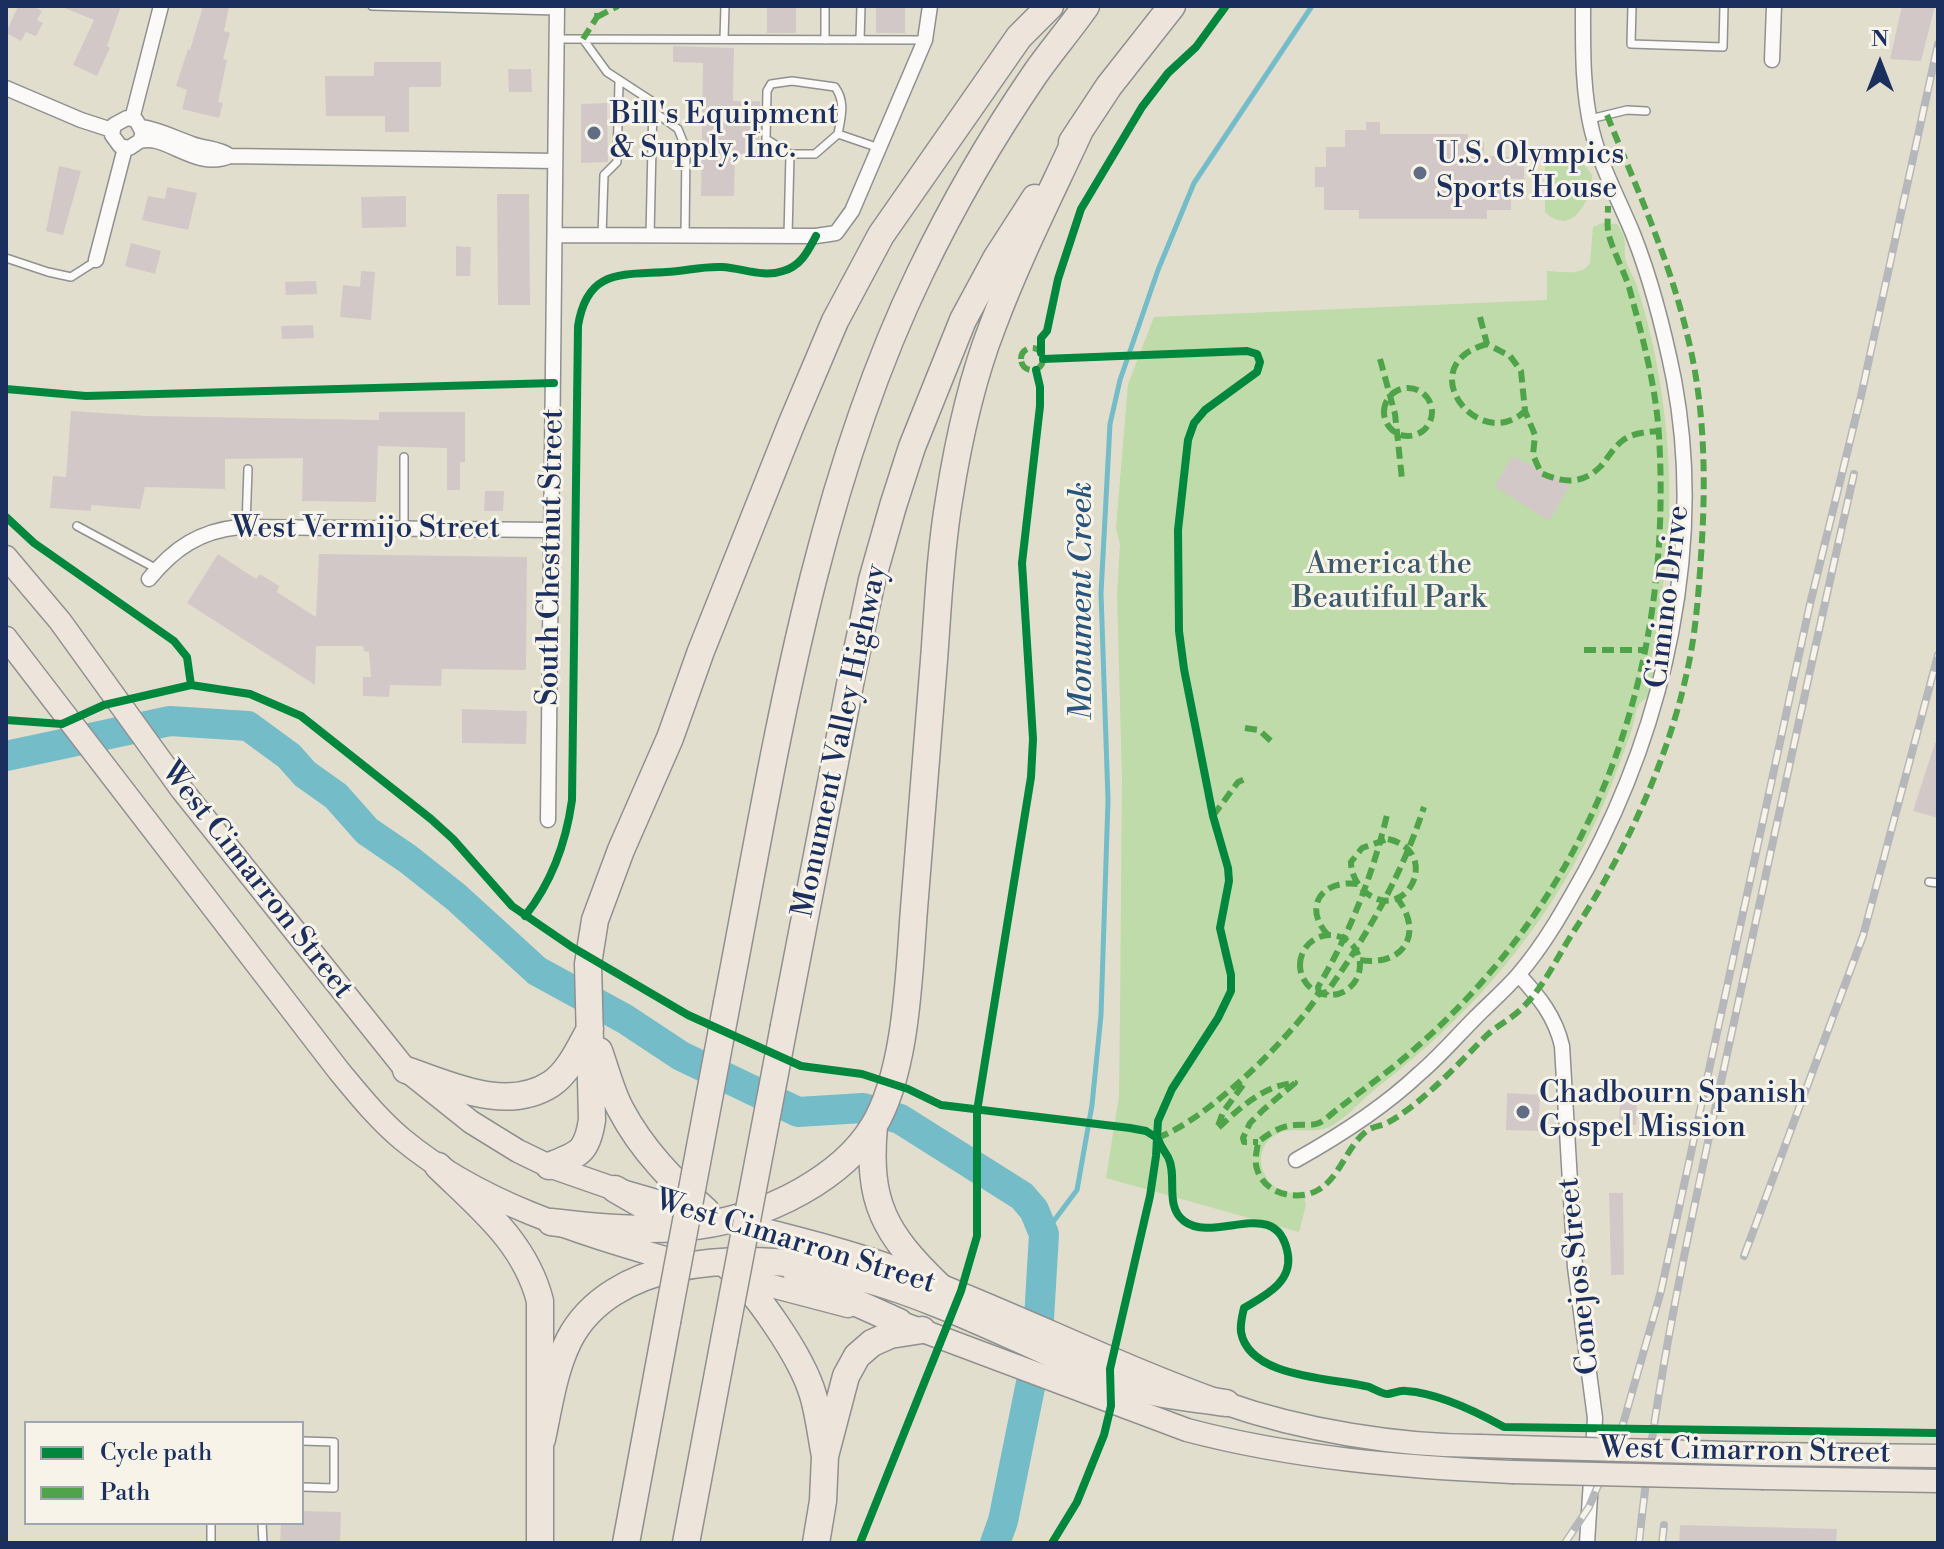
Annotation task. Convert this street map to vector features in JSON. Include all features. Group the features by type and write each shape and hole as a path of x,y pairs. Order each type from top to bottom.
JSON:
{"highway":[{"path":"549,1166 580,1154 589,1139 592,1120 588,964 595,920 621,850 670,738 714,616 835,321 881,235 951,132 1019,37 1050,6"},
{"name":"Monument Valley Highway","path":"626,1543 793,667 821,554 866,404 920,274 972,174 1036,73 1086,6"},
{"name":"Monument Valley Highway","path":"686,1543 852,674 872,580 897,491 963,320 997,257 1109,86 1172,6"},
{"path":"551,1222 616,1230 683,1228 720,1221 795,1195 824,1178 844,1161 874,1126 898,1058 910,956 939,596 955,465 971,395 992,326 1081,128"},
{"path":"406,1070 489,1097 521,1095 551,1084 568,1066 591,1050"},
{"path":"591,1050 619,1108 640,1142 670,1178 720,1221 783,1262 850,1300 910,1326"},
{"path":"874,1126 873,1191 886,1222 935,1293"},
{"path":"438,1166 513,1241 534,1278 540,1301 540,1543"},
{"path":"615,1189 683,1228 752,1290 806,1376 813,1395 825,1456"},
{"path":"542,1439 559,1365 570,1338 588,1313 606,1296 634,1281 690,1265 721,1260 783,1262 935,1293 1133,1378 1226,1403"},
{"path":"816,1543 823,1501 825,1456 846,1376 857,1356 872,1343 910,1326"}],"main road":[{"name":"West Cimarron Street","path":"6,557 60,621 182,790 406,1070 471,1122 549,1166 720,1221 892,1267 935,1293"},
{"name":"West Cimarron Street","path":"6,638 367,1105 401,1138 438,1166 478,1190 551,1222 690,1265 838,1303 910,1326 1187,1430 1247,1445 1380,1463 1512,1472 1938,1481"},
{"name":"West Cimarron Street","path":"1226,1403 1292,1422 1360,1435 1479,1446 1938,1456"}],"street":[{"path":"112,130 114,139 125,148 133,147 161,6"},
{"path":"556,235 816,236 836,233 852,211 925,40 930,6"},
{"name":"Cimino Drive","path":"1296,1160 1331,1140 1419,1075 1519,975 1574,892 1603,837 1637,758 1661,680 1673,621 1682,532 1681,431 1668,351 1649,276 1607,176 1589,119 1583,59 1583,6"},
{"path":"1772,60 1774,6"},
{"name":"South Chestnut Street","path":"548,820 557,8"},
{"path":"6,88 112,130"},
{"path":"112,130 122,119 159,143 203,160 218,162 230,156 555,161"},
{"path":"96,260 125,148"},
{"name":"West Vermijo Street","path":"153,574 179,548 218,529 246,526 551,530"},
{"name":"Conejos Street","path":"1519,975 1549,1010 1558,1026 1562,1046 1575,1267 1595,1418 1587,1543"}],"lane":[{"path":"372,6 557,8"},
{"path":"724,39 725,6"},
{"path":"825,6 825,40"},
{"path":"860,40 861,6"},
{"path":"1632,6 1631,44 1723,47 1724,6"},
{"path":"556,39 925,40"},
{"path":"583,39 607,72 653,102 650,236"},
{"path":"792,81 835,87 841,95 843,111 838,134 815,154 790,154 766,139 767,91 771,84 792,81"},
{"path":"602,236 604,175 617,162 619,82"},
{"path":"1589,119 1627,110 1646,111"},
{"path":"653,111 678,129 686,149 685,236"},
{"path":"838,134 879,148"},
{"path":"788,236 790,154"},
{"path":"6,258 71,277 96,260"},
{"path":"404,457 404,528"},
{"path":"246,526 248,469"},
{"path":"77,526 153,574"},
{"path":"304,1441 334,1442 334,1488 304,1487"}],"green space":[{"path":"1558,151 1577,155 1592,175 1584,205 1579,213 1564,221 1545,212 1545,156"},
{"name":"America the Beautiful Park","path":"1602,223 1617,224 1624,236 1625,258 1648,324 1664,406 1668,449 1668,534 1658,614 1666,622 1650,695 1638,706 1609,792 1575,863 1529,935 1474,1001 1444,1031 1333,1125 1318,1130 1288,1130 1266,1143 1261,1164 1271,1183 1291,1193 1303,1191 1306,1205 1299,1232 1106,1178 1119,1096 1122,777 1117,595 1120,544 1116,528 1128,384 1154,317 1547,300 1547,271 1571,272 1586,267 1590,263 1593,227"}],"building":[{"path":"18,6 33,6 42,11 37,20 43,23 36,36 26,32 21,41 6,33"},
{"path":"60,6 121,6 107,46 110,48 97,76 73,65 94,20"},
{"path":"203,6 229,6 224,31 230,33 223,59 227,60 218,102 223,103 219,118 182,109 187,90 176,86"},
{"path":"767,6 796,6 796,33 767,33"},
{"path":"876,6 905,6 905,33 876,33"},
{"path":"1902,6 1935,6 1921,61 1890,59"},
{"path":"673,46 734,48 733,101 760,101 759,154 735,154 734,196 701,196 703,63 673,62"},
{"path":"374,62 441,62 441,87 409,87 409,132 385,132 385,116 326,116 325,76 374,76"},
{"path":"508,69 531,69 532,92 509,92"},
{"name":"Bill's Equipment & Supply, Inc.","path":"607,103 608,162 581,163 581,104"},
{"name":"U.S. Olympics Sports House","path":"1366,122 1380,122 1380,134 1468,134 1468,142 1484,142 1484,156 1524,157 1524,179 1511,179 1511,210 1487,210 1487,219 1359,219 1359,210 1324,210 1324,187 1315,187 1315,167 1326,167 1326,147 1345,147 1345,130 1366,130"},
{"path":"59,166 81,171 63,235 46,231"},
{"path":"167,187 197,193 188,230 142,220 148,196 165,199"},
{"path":"497,194 529,194 530,305 498,305"},
{"path":"406,196 406,227 362,228 361,197"},
{"path":"131,243 161,251 155,274 125,266"},
{"path":"456,246 471,247 470,276 456,276"},
{"path":"361,271 375,272 371,320 340,317 343,285 360,287"},
{"path":"316,281 317,294 286,295 285,282"},
{"path":"313,325 314,338 282,339 281,326"},
{"path":"71,411 146,416 379,420 379,412 465,412 465,462 460,462 460,490 447,490 447,448 378,446 376,502 302,501 303,458 225,459 225,489 145,487 140,509 91,505 91,511 50,508 53,476 66,477"},
{"path":"1513,456 1570,485 1549,521 1494,486"},
{"path":"485,491 504,491 503,511 484,511"},
{"path":"218,554 256,579 260,574 279,586 277,592 316,617 319,554 527,557 526,670 442,669 441,686 390,685 389,697 363,696 363,677 371,677 369,652 364,651 363,646 316,646 315,685 187,603"},
{"path":"462,709 527,711 526,744 462,743"},
{"path":"1935,743 1938,743 1938,818 1913,811"},
{"name":"Chadbourn Spanish Gospel Mission","path":"1507,1093 1540,1095 1538,1131 1506,1130"},
{"path":"1620,1101 1637,1101 1636,1125 1619,1124"},
{"path":"1609,1193 1623,1193 1624,1275 1611,1275"},
{"path":"304,1511 341,1512 340,1543 280,1543 281,1525 304,1525"},
{"path":"1680,1525 1837,1529 1836,1543 1679,1543"}],"waterway":[{"name":"Monument Creek","path":"1044,1234 1077,1190 1092,1105 1101,1015 1108,800 1101,593 1110,424 1120,380 1158,270 1194,183 1312,6"},
{"path":"6,756 170,721 248,726 336,796 367,831 456,897 537,971 625,1019 681,1056 798,1112 863,1108 900,1119 1022,1196 1034,1210 1044,1234 1037,1353 1003,1521 995,1543"}],"railway":[{"path":"1565,1543 1589,1507 1621,1431 1661,1291 1810,604 1861,396 1938,44"},
{"path":"1639,1543 1656,1410 1680,1277 1854,474"},
{"path":"1744,1256 1863,936 1938,655"},
{"path":"1662,1543 1664,1525"}],"marked path":[{"path":"583,39 597,17 598,6"},
{"path":"597,17 618,6"},
{"path":"1607,115 1651,223 1680,306 1693,359 1700,410 1704,488 1699,590 1686,678 1675,717 1648,793 1613,866 1535,993 1519,1011 1487,1035 1413,1105 1360,1137 1326,1184 1310,1194 1282,1193 1261,1178 1256,1162 1258,1142 1285,1127 1324,1120 1392,1068 1460,1006 1518,937 1566,864 1604,786 1633,703 1651,617 1660,528 1659,436 1655,398 1643,342 1629,287 1609,237 1608,206"},
{"path":"1480,317 1487,344 1510,356 1521,371 1525,411 1535,435 1533,455 1541,473 1565,480 1587,477 1626,438 1659,431"},
{"path":"1487,344 1464,355 1454,370 1453,386 1460,402 1472,415 1489,422 1507,422 1525,411"},
{"path":"1032,348 1040,351 1043,359 1040,367 1032,370 1024,367 1021,359 1024,351 1032,348"},
{"path":"1380,359 1395,414 1402,479"},
{"path":"1408,388 1425,395 1432,412 1425,429 1408,436 1391,429 1384,412 1391,395 1408,388"},
{"path":"1584,650 1645,650"},
{"path":"1245,728 1259,730 1272,742"},
{"path":"1213,816 1238,782 1245,779"},
{"path":"1157,1138 1223,1096 1289,1033 1319,994 1327,992 1383,903 1424,807"},
{"path":"1319,994 1318,987 1360,902 1388,811"},
{"path":"1388,839 1405,846 1414,858 1416,871 1404,894 1393,900 1379,900 1359,885 1351,862 1362,848 1388,839"},
{"path":"1328,935 1317,915 1320,897 1334,886 1358,884"},
{"path":"1360,960 1388,958 1405,945 1409,924 1397,898"},
{"path":"1330,935 1341,937 1351,944 1358,954 1360,965 1358,976 1351,986 1341,993 1330,995 1319,993 1309,986 1302,976 1300,965 1302,954 1309,944 1319,937 1330,935"},
{"path":"1243,1085 1223,1112 1217,1129 1262,1093 1295,1083 1250,1123 1244,1142 1258,1142"}],"cycle path":[{"path":"1041,353 1041,338 1047,331 1058,279 1081,209 1142,107 1168,73 1196,47 1226,6"},
{"path":"525,916 543,890 556,861 572,800 578,326 583,307 598,285 621,275 715,267 760,273 783,271 799,262 816,236"},
{"path":"1043,359 1247,351 1257,354 1260,362 1257,372 1205,410 1194,423 1188,440 1178,530 1179,631 1184,669 1213,816 1228,868 1229,881 1220,928 1231,975 1231,991 1218,1018 1172,1089 1158,1121 1150,1196 1110,1369 1111,1406 1104,1435 1077,1502 1052,1543"},
{"path":"860,1543 961,1291 977,1236 977,1111 1031,777 1033,739 1022,563 1040,406 1036,370"},
{"path":"6,389 86,396 554,383"},
{"path":"6,517 34,543 174,641 187,657 191,685 250,694 301,716 431,819 453,839 512,906 572,947 688,1015 801,1066 862,1074 908,1089 941,1105 1130,1128 1146,1131 1157,1138"},
{"path":"6,720 62,724 104,705 191,685"},
{"path":"1159,1141 1171,1165 1174,1207 1184,1221 1197,1227 1212,1228 1259,1223 1272,1227 1282,1237 1288,1255 1286,1273 1275,1288 1244,1308 1241,1326 1247,1347 1259,1359 1275,1367 1313,1378 1368,1387 1385,1394 1404,1391 1431,1395 1504,1427 1938,1433"}],"place":[{"name":"Bill's Equipment & Supply, Inc.","path":"594,133"},
{"name":"U.S. Olympics Sports House","path":"1420,173"},
{"name":"Chadbourn Spanish Gospel Mission","path":"1523,1112"}]}
